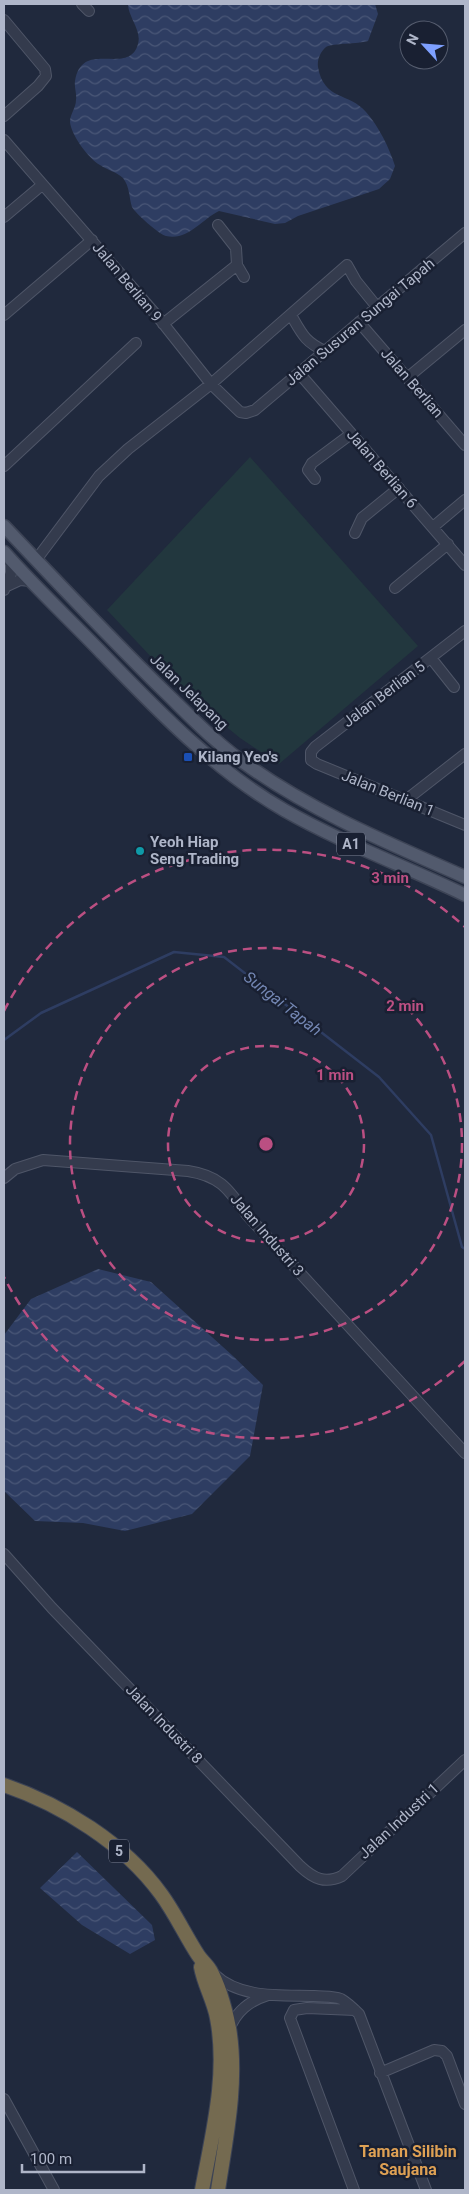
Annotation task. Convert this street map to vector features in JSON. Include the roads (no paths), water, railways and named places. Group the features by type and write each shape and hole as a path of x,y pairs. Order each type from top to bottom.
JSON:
{"highway":[{"name":"5","path":"4,1785 67,1813 98,1832 160,1892 179,1921 198,1956 209,1969 218,1987 229,2030 231,2090 218,2190"},
{"name":"5","path":"198,1956 217,2016 221,2040 218,2096 202,2190"}],"main road":[{"name":"Jalan Jelapang","path":"4,526 179,706 208,734 248,766 296,798 349,826 465,878"},
{"name":"A1","path":"7,556 153,705 205,752 252,790 283,809 331,834 465,896"}],"street":[{"path":"4,20 44,69 46,76 38,86 4,116"},
{"name":"Jalan Berlian 9","path":"4,140 92,240 211,384 240,412 246,413 255,410"},
{"path":"4,217 42,185"},
{"path":"218,225 236,248 238,265 244,277"},
{"name":"Jalan Susuran Sungai Tapah","path":"255,410 465,233"},
{"path":"4,315 92,240"},
{"path":"163,324 238,265"},
{"path":"36,560 98,476 211,384 347,265 356,281 377,307"},
{"path":"291,315 303,337 311,344 325,351"},
{"name":"Jalan Berlian","path":"359,322 407,378 462,433 465,445"},
{"path":"407,378 465,330"},
{"path":"4,466 136,343"},
{"name":"Jalan Berlian 6","path":"299,373 465,565"},
{"path":"315,479 308,470 312,463 351,434"},
{"path":"356,534 362,518 399,488"},
{"path":"433,527 465,500"},
{"path":"395,588 448,544"},
{"path":"5,588 11,573 7,556"},
{"path":"5,588 20,580 31,581"},
{"name":"Jalan Berlian 5","path":"311,760 311,752 315,747 465,631"},
{"path":"431,658 454,687"},
{"path":"406,800 465,754"},
{"name":"Jalan Berlian 1","path":"311,760 465,825"},
{"name":"Jalan Industri 3","path":"4,1178 16,1169 43,1160 188,1171 202,1173 218,1180 247,1215 465,1453"},
{"name":"Jalan Industri 8","path":"4,1554 52,1608 300,1866 314,1878 332,1880"},
{"name":"Jalan Industri 1","path":"332,1880 342,1876 465,1760"},
{"path":"209,1969 223,1982 235,1987 271,1994 340,1999 359,2014 426,2190"},
{"path":"229,2030 232,2020 246,2005 271,1994"},
{"path":"354,2190 290,2018 294,2010 307,2008 355,2010"},
{"path":"380,2073 434,2050 442,2051 446,2056 465,2104"},
{"path":"4,2099 54,2190"}],"water":[{"path":"128,4 375,4 378,14 368,41 326,47 319,56 318,67 321,78 331,91 359,106 375,124 387,145 395,166 390,179 379,189 298,216 285,223 275,224 219,211 181,235 174,237 166,236 159,232 142,219 132,207 128,189 123,178 103,167 86,152 77,140 70,122 76,103 75,81 79,68 87,62 96,59 125,58 133,53 138,44 137,29 130,14"},
{"path":"98,1269 151,1282 263,1385 250,1456 192,1514 125,1531 83,1523 35,1521 4,1491 4,1335 31,1299"},
{"path":"77,1852 152,1925 155,1940 130,1954 82,1925 40,1888"}],"waterway":[{"name":"Sungai Tapah","path":"4,1040 41,1013 174,952 224,957 379,1077 431,1135 462,1247 465,1249"}],"place":[{"name":"Kilang Yeo's","path":"188,757"},
{"name":"Yeoh Hiap Seng Trading","path":"140,851"}],"district":[{"name":"Taman Silibin Saujana","path":"408,2160"}]}
